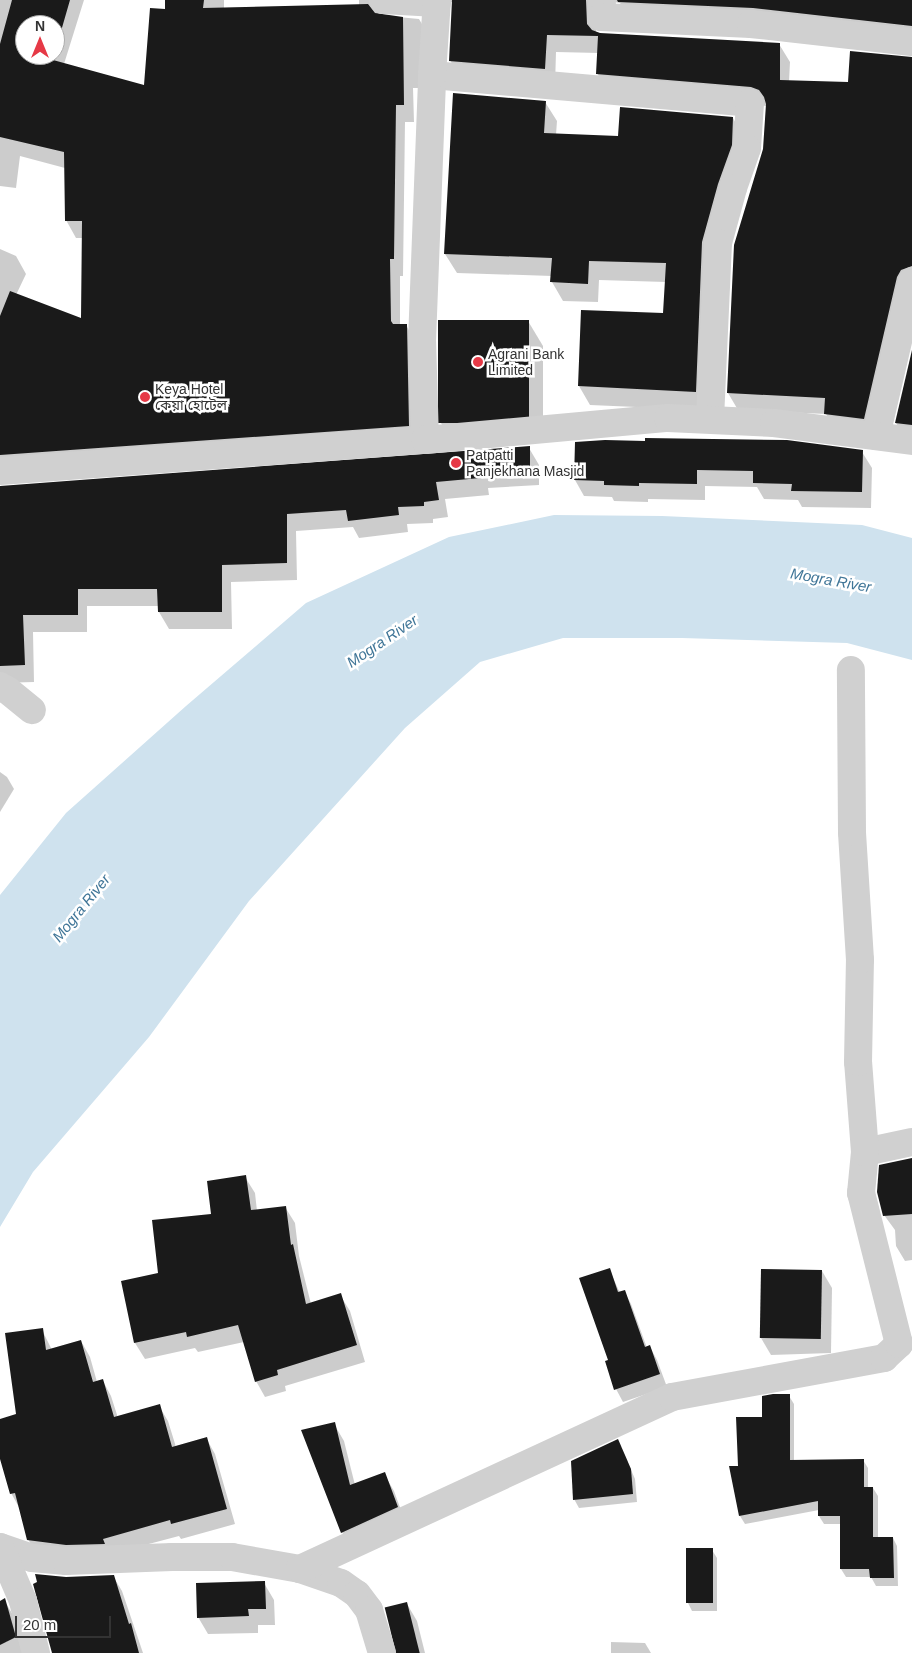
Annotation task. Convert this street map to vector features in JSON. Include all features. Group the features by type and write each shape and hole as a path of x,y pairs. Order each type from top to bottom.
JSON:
{"street":[{"path":"383,0 437,2 432,75 422,341 425,440"},
{"path":"602,0 601,17 750,24 912,42"},
{"path":"432,75 750,103 747,148 732,188 718,242 710,419"},
{"path":"876,436 912,281"},
{"path":"0,471 425,440 668,418 774,423 912,442"},
{"path":"300,1569 672,1397 884,1358 899,1344 861,1193 865,1152 858,1062 860,960 852,832 851,670"},
{"path":"0,686 8,690 32,710"},
{"path":"865,1152 912,1142"},
{"path":"0,1547 32,1558 66,1561 232,1557 300,1569 341,1583 357,1594 368,1610 382,1653"},
{"path":"0,1547 23,1601 36,1653"}],"water":[{"name":"Mogra River","path":"554,515 662,516 862,525 912,538 912,660 847,643 682,638 563,638 480,662 405,728 249,901 149,1037 33,1172 0,1227 0,895 66,813 186,706 306,603 449,537"}],"building":[{"path":"12,0 70,0 65,17 65,15 15,15 15,65 65,65 65,63 144,85 150,8 165,9 165,0 204,0 203,8 368,4 375,13 403,17 404,105 396,105 394,259 390,259 391,321 393,324 407,324 409,426 0,455 0,316 10,291 81,318 82,221 65,221 64,152 0,137 0,44"},
{"path":"452,0 586,0 587,24 592,30 600,33 780,43 780,80 848,82 850,51 912,57 912,266 901,270 897,277 864,419 824,414 825,398 727,393 734,245 763,149 766,104 759,90 751,87 596,74 598,36 547,35 545,69 449,61"},
{"path":"617,0 912,0 912,26 753,8 618,2"},
{"path":"453,93 546,101 544,133 618,136 620,107 733,117 732,145 718,184 702,242 696,392 578,386 581,310 663,313 666,263 589,261 588,284 550,282 552,258 444,254"},
{"path":"438,320 529,320 529,423 438,423"},
{"path":"912,350 912,425 895,423"},
{"path":"645,438 787,440 863,450 862,492 791,491 792,484 753,483 753,471 697,470 697,484 639,483 639,486 604,485 604,481 574,480 575,442 605,440 645,441"},
{"path":"530,446 530,468 479,471 480,478 436,482 439,500 424,502 424,506 398,507 399,515 348,521 346,510 287,514 287,563 222,565 222,612 158,612 157,589 78,589 78,615 23,615 25,665 0,666 0,486"},
{"path":"912,1158 912,1214 883,1216 877,1192 879,1165"},
{"path":"246,1175 251,1210 286,1206 291,1245 293,1244 306,1304 341,1293 357,1345 277,1370 278,1375 255,1382 238,1325 187,1337 186,1332 134,1343 121,1281 158,1273 152,1220 211,1214 207,1181"},
{"path":"610,1268 618,1292 625,1290 645,1347 650,1345 660,1374 614,1390 605,1361 608,1360 579,1278"},
{"path":"761,1269 822,1270 821,1339 760,1338"},
{"path":"43,1328 46,1350 81,1340 93,1382 103,1379 114,1417 160,1404 172,1447 207,1437 227,1509 171,1524 170,1520 103,1539 105,1544 66,1545 27,1540 15,1493 10,1494 0,1459 0,1419 16,1414 5,1333"},
{"path":"790,1394 790,1460 864,1459 864,1487 873,1487 873,1537 893,1537 894,1578 870,1578 869,1569 840,1569 840,1516 818,1516 818,1501 739,1516 729,1466 738,1466 736,1417 762,1417 762,1396"},
{"path":"335,1422 350,1485 385,1472 398,1507 341,1533 301,1430"},
{"path":"618,1439 631,1469 633,1494 573,1500 571,1461"},
{"path":"686,1548 713,1548 713,1603 686,1603"},
{"path":"35,1574 66,1577 114,1575 129,1624 131,1623 139,1653 52,1653 33,1584 37,1582"},
{"path":"265,1581 266,1609 248,1609 249,1616 197,1618 196,1583"},
{"path":"5,1598 16,1637 0,1645 0,1601"},
{"path":"407,1602 420,1653 396,1653 385,1608"}],"place":[{"name":"Agrani Bank Limited","path":"478,362"},
{"name":"Keya Hotel কেয়া হোটেল","path":"145,397"},
{"name":"Patpatti Panjekhana Masjid","path":"456,463"}]}
